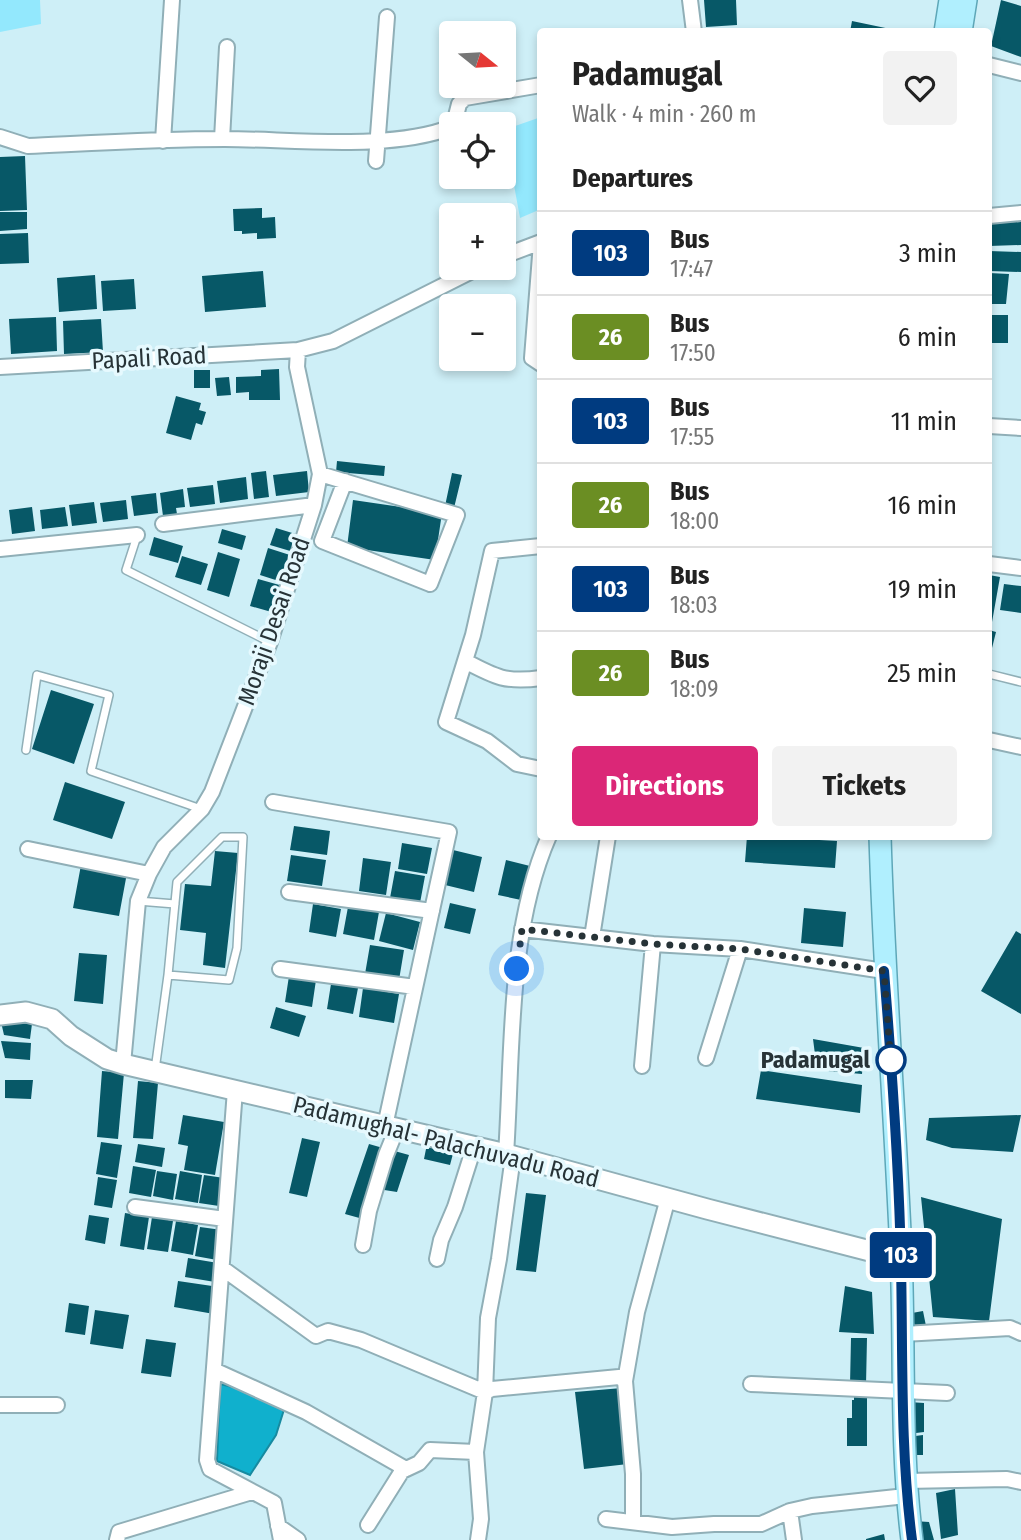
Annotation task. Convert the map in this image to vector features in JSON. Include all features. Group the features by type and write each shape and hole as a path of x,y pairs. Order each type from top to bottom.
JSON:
{"main road":[{"path":"946,28 950,0"},
{"path":"962,28 966,0"},
{"path":"877,840 901,1259 906,1489 912,1540"},
{"name":"Padamughal- Palachuvadu Road","path":"0,1015 26,1012 52,1019 71,1036 107,1059 123,1064 509,1155 901,1259"}],"street":[{"path":"163,141 172,0"},
{"path":"690,0 694,28"},
{"path":"376,161 387,16"},
{"path":"222,139 227,47"},
{"path":"992,66 1021,73"},
{"path":"457,112 465,97 537,86"},
{"path":"0,137 28,146 222,139 378,141 439,132"},
{"path":"992,216 1021,213"},
{"path":"516,252 537,244"},
{"path":"298,350 333,341 454,280"},
{"path":"537,289 531,358 537,362"},
{"name":"Papali Road","path":"0,367 298,350"},
{"name":"Moraji Desai Road","path":"123,1064 138,901 164,847 202,809 212,792 270,642 314,505 320,474 297,366 298,350"},
{"path":"992,426 1021,428"},
{"path":"320,474 345,481 457,515 430,584 322,541 345,481"},
{"path":"163,524 314,505"},
{"path":"0,549 137,536"},
{"path":"537,545 492,551 465,661 446,724 487,741 517,764 537,768"},
{"path":"992,564 1021,568"},
{"path":"465,661 492,676 516,682 537,679"},
{"path":"992,741 1021,747"},
{"path":"273,802 449,832 415,987 386,1155 369,1211 363,1245"},
{"path":"478,1540 481,1519 476,1452 485,1392 488,1318 499,1259 509,1155 522,929 548,840"},
{"path":"592,937 607,840"},
{"path":"28,849 149,874"},
{"path":"289,892 432,911"},
{"path":"522,929 653,944 740,949 884,971"},
{"path":"642,1066 653,944"},
{"path":"706,1058 740,949"},
{"path":"280,969 415,987"},
{"path":"235,1090 207,1460 211,1469 274,1503 280,1533 298,1540"},
{"path":"437,1259 441,1240 455,1207 474,1147"},
{"path":"633,1522 633,1474 625,1381 637,1312 668,1198"},
{"path":"135,1207 225,1219"},
{"path":"222,1268 316,1336 328,1331 361,1340 485,1392 619,1377 625,1381"},
{"path":"903,1334 1010,1328 1021,1333"},
{"path":"214,1370 306,1412 406,1469"},
{"path":"751,1384 947,1393"},
{"path":"0,1405 57,1405"},
{"path":"368,1525 402,1471 419,1463 430,1450 476,1452"},
{"path":"606,1519 671,1527 679,1533 761,1524 790,1511 906,1489 1007,1479 1021,1482"},
{"path":"117,1540 119,1532 252,1492"},
{"path":"790,1511 794,1540"}],"lane":[{"path":"137,536 126,570 270,642"},
{"path":"26,750 37,675 109,695 92,771 202,809"},
{"path":"992,675 1021,682"},
{"path":"155,1071 177,882 222,837 243,837 237,948 229,979 168,975"},
{"path":"138,901 175,904"}],"shaded area":[{"path":"0,0 40,0 41,24 0,32"},
{"path":"537,118 537,211 520,218 515,189 516,126"},
{"path":"220,1384 287,1400 276,1435 250,1475 217,1461"}],"building":[{"path":"704,0 736,0 737,25 706,27"},
{"path":"1001,0 1021,6 1021,57 992,46"},
{"path":"852,21 885,28 851,28"},
{"path":"25,156 27,210 0,211 0,157"},
{"path":"262,208 262,218 275,217 276,238 257,239 257,233 242,234 242,231 234,231 233,209"},
{"path":"0,212 27,212 27,229 0,231"},
{"path":"1021,222 1021,245 992,246 992,223"},
{"path":"28,233 29,263 0,264 0,234"},
{"path":"992,251 1021,252 1021,272 992,271"},
{"path":"263,271 266,307 205,312 202,276"},
{"path":"992,273 1009,274 1006,304 992,304"},
{"path":"95,275 97,309 59,312 57,278"},
{"path":"134,279 136,309 103,311 101,281"},
{"path":"992,315 1008,315 1008,343 992,343"},
{"path":"56,317 57,351 11,354 9,319"},
{"path":"101,319 103,352 64,354 63,321"},
{"path":"279,369 280,400 249,400 249,392 236,393 236,377 261,376 261,370"},
{"path":"194,370 210,370 210,388 194,388"},
{"path":"229,377 231,395 217,396 215,378"},
{"path":"176,396 201,403 199,410 206,412 202,425 196,423 191,440 166,433"},
{"path":"337,461 385,466 384,476 336,472"},
{"path":"266,471 269,497 254,499 251,473"},
{"path":"307,471 309,492 276,496 273,475"},
{"path":"452,473 462,475 454,508 445,506"},
{"path":"246,477 248,499 220,503 217,481"},
{"path":"213,485 215,504 190,507 187,488"},
{"path":"183,489 185,507 176,508 177,514 163,516 160,493"},
{"path":"156,493 158,513 134,516 131,496"},
{"path":"126,500 128,519 103,522 100,503"},
{"path":"353,500 442,513 435,560 347,547"},
{"path":"94,502 97,523 72,526 69,505"},
{"path":"32,507 35,531 12,534 9,510"},
{"path":"65,507 68,526 42,529 40,510"},
{"path":"276,528 302,536 297,553 270,545"},
{"path":"222,529 246,536 242,550 218,543"},
{"path":"154,537 183,546 178,563 149,555"},
{"path":"268,548 293,556 285,583 260,575"},
{"path":"218,552 240,559 229,597 207,590"},
{"path":"182,556 208,564 201,585 175,577"},
{"path":"992,576 1000,577 992,622"},
{"path":"258,579 283,586 275,613 250,606"},
{"path":"1004,584 1021,586 1021,613 1000,610"},
{"path":"992,631 996,632 992,648"},
{"path":"51,690 94,704 74,764 32,749"},
{"path":"65,782 125,802 112,839 53,820"},
{"path":"294,826 330,831 327,855 290,850"},
{"path":"747,840 837,841 835,868 745,862"},
{"path":"402,843 432,848 427,874 398,869"},
{"path":"453,850 482,857 474,892 445,885"},
{"path":"215,851 238,853 225,968 203,965 206,933 180,930 185,884 211,886"},
{"path":"291,855 326,860 322,886 287,881"},
{"path":"363,858 391,862 386,895 359,891"},
{"path":"506,860 534,867 526,901 498,895"},
{"path":"81,865 127,873 119,916 73,908"},
{"path":"395,871 425,876 420,903 390,898"},
{"path":"450,903 476,909 470,934 444,928"},
{"path":"313,904 341,909 336,937 309,932"},
{"path":"348,907 379,912 374,940 343,934"},
{"path":"804,908 846,912 843,947 801,943"},
{"path":"386,913 420,922 413,950 379,941"},
{"path":"1016,931 1021,934 1021,1014 981,991"},
{"path":"370,945 404,950 399,980 365,974"},
{"path":"79,953 107,955 103,1004 74,1001"},
{"path":"289,976 316,980 312,1007 285,1002"},
{"path":"331,984 358,988 353,1014 327,1009"},
{"path":"363,988 399,994 394,1023 359,1017"},
{"path":"276,1007 306,1016 299,1037 270,1028"},
{"path":"1,1022 32,1024 30,1039 4,1035"},
{"path":"813,1039 864,1048 862,1074 817,1070"},
{"path":"1,1041 31,1043 30,1060 5,1058"},
{"path":"761,1070 862,1085 860,1113 756,1099"},
{"path":"102,1071 124,1073 118,1139 97,1137"},
{"path":"5,1080 33,1080 31,1099 5,1098"},
{"path":"138,1081 158,1083 153,1139 133,1138"},
{"path":"183,1115 224,1122 215,1175 184,1170 188,1146 178,1144"},
{"path":"1021,1115 1013,1152 952,1148 926,1140 929,1118"},
{"path":"302,1138 320,1142 307,1197 289,1193"},
{"path":"101,1142 122,1145 117,1178 96,1174"},
{"path":"138,1144 165,1148 162,1167 135,1162"},
{"path":"369,1144 383,1148 363,1219 345,1214"},
{"path":"427,1144 454,1150 450,1165 424,1159"},
{"path":"391,1150 409,1155 397,1192 378,1189"},
{"path":"133,1166 156,1170 151,1197 129,1193"},
{"path":"157,1171 177,1174 173,1200 153,1196"},
{"path":"180,1171 202,1175 198,1203 175,1199"},
{"path":"204,1175 224,1178 219,1206 199,1203"},
{"path":"98,1177 117,1180 112,1208 94,1205"},
{"path":"526,1193 546,1195 536,1272 516,1270"},
{"path":"921,1197 1002,1219 989,1321 933,1317"},
{"path":"125,1213 149,1217 144,1250 120,1246"},
{"path":"89,1215 109,1218 105,1244 85,1240"},
{"path":"152,1217 173,1221 168,1252 147,1249"},
{"path":"176,1221 198,1225 193,1255 171,1251"},
{"path":"200,1227 222,1230 217,1260 195,1256"},
{"path":"188,1258 218,1263 215,1282 185,1277"},
{"path":"178,1281 219,1287 214,1314 174,1307"},
{"path":"845,1286 872,1292 874,1334 839,1332"},
{"path":"69,1303 89,1306 85,1335 65,1332"},
{"path":"95,1310 129,1315 123,1349 90,1344"},
{"path":"923,1311 926,1326 915,1328 912,1313"},
{"path":"851,1338 867,1338 866,1385 850,1385"},
{"path":"146,1339 176,1343 171,1377 141,1373"},
{"path":"622,1388 628,1464 584,1469 575,1392"},
{"path":"854,1395 867,1395 867,1446 847,1446 847,1418 852,1418"},
{"path":"909,1402 924,1403 924,1432 908,1434"},
{"path":"923,1435 923,1455 909,1455 908,1437"},
{"path":"955,1489 958,1535 941,1539 936,1493"},
{"path":"914,1521 929,1522 934,1540 918,1540"},
{"path":"884,1534 885,1540 866,1540 866,1539"}],"bus line":[{"name":"103","path":"884,971 900,1233 906,1496 912,1540"}],"place":[{"name":"Padamugal","path":"891,1060"}],"route":[{"path":"517,969 522,929 653,944 740,949 884,971 891,1065 891,1060"}]}
